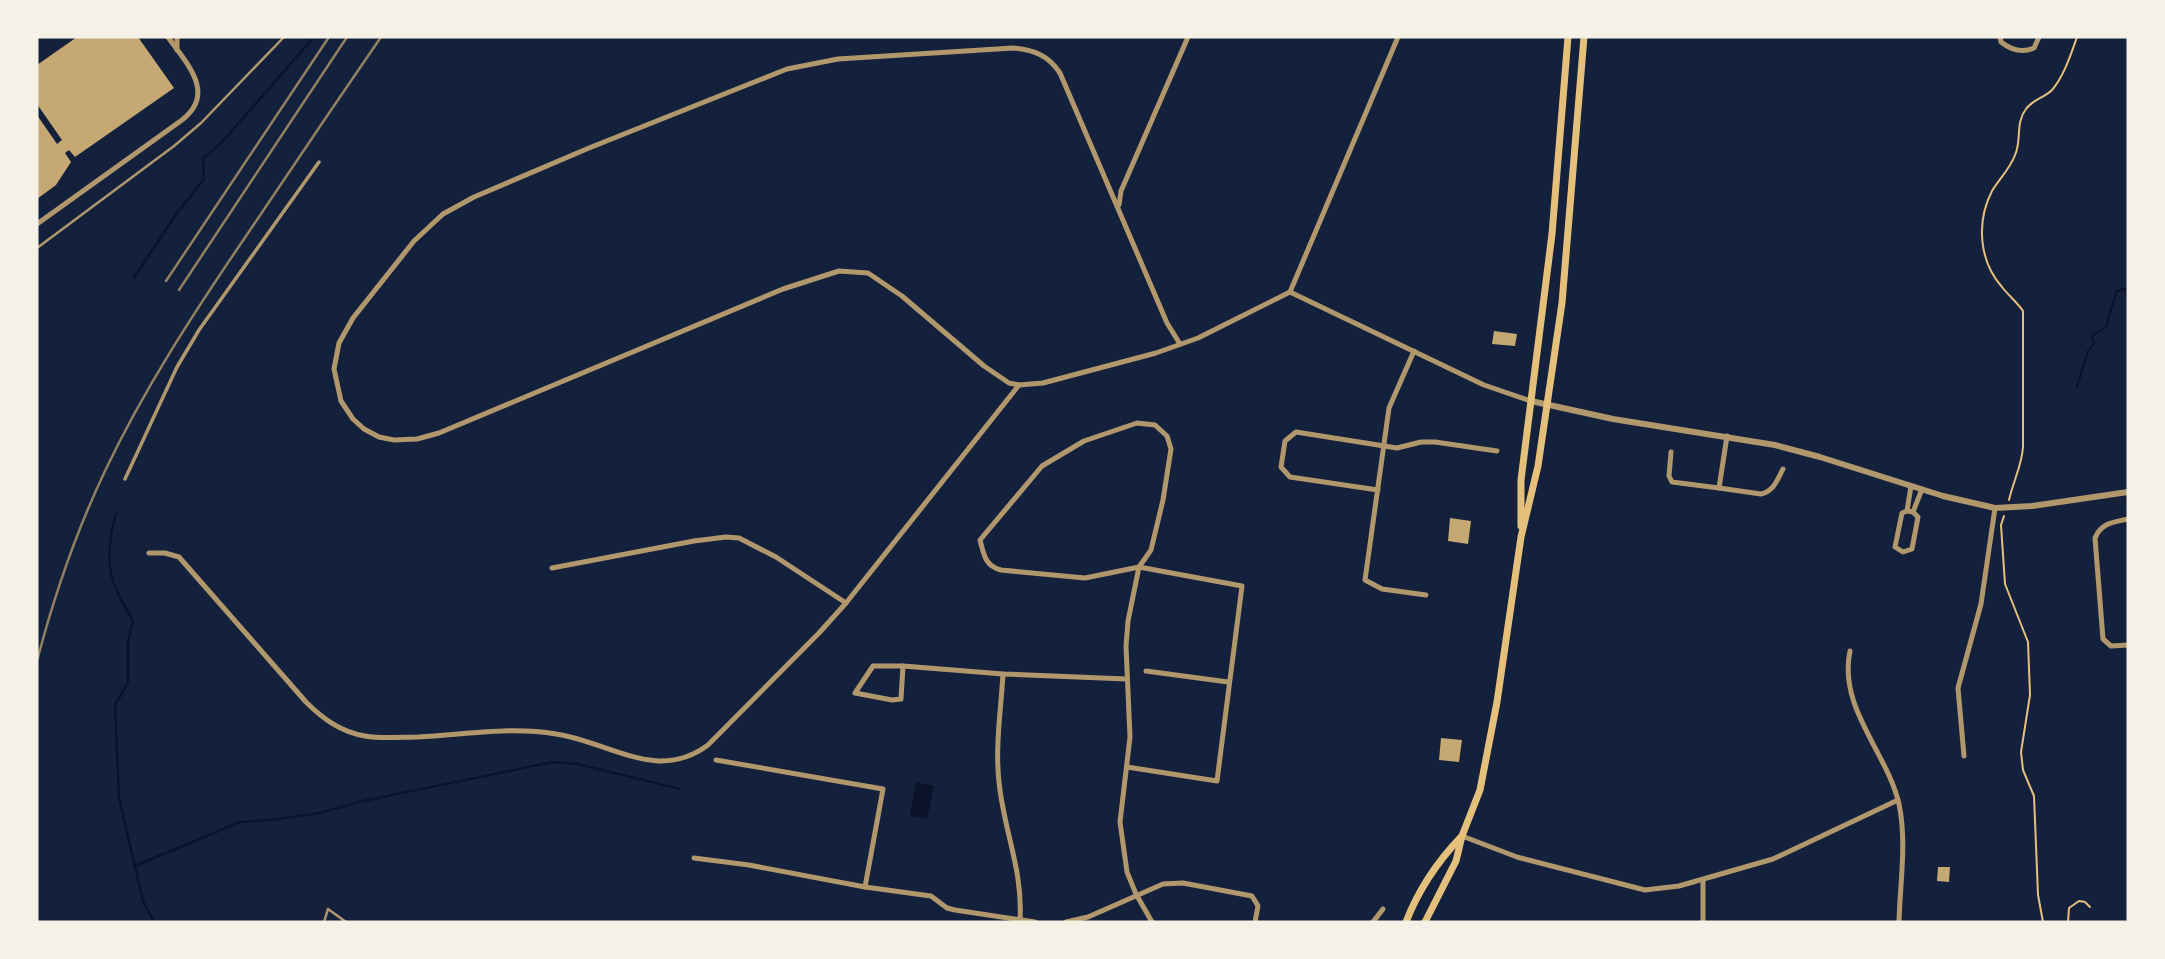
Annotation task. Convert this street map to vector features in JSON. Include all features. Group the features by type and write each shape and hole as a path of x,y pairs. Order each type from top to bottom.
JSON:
{"main road":[{"path":"1521,537 1521,480 1552,234 1568,37"},
{"path":"1424,922 1456,862 1462,836 1480,790 1489,748 1521,537 1538,466 1548,406 1562,303 1584,37"},
{"path":"1406,922 1443,856 1462,836"}],"street":[{"path":"37,224 191,113 198,99 197,81 168,37"},
{"path":"177,37 177,50"},
{"path":"1118,206 1121,191 1188,37"},
{"path":"1180,344 1167,323 1065,83 1055,67 1040,54 1013,48 838,59 804,64 770,74 474,197 443,214 414,241 353,318 339,343 334,369 341,401 359,426 386,439 417,439 783,289 827,274 851,270 868,273 887,284 984,366 1009,383 1043,383 1112,366 1180,344 1290,292 1322,222 1398,37"},
{"path":"2000,37 2001,42 2009,49 2026,51 2034,48 2039,37"},
{"path":"125,479 167,388 200,330 319,162"},
{"path":"1290,292 1484,386 1548,406 1727,436 1820,457 1911,486 1995,508 2074,501 2128,492"},
{"path":"1414,351 1390,408 1365,580 1382,589 1426,595"},
{"path":"149,553 165,553 178,557 188,566 306,702 327,720 345,730 364,736 392,738 529,730 572,737 646,760 665,762 684,759 708,745 819,634 1019,385"},
{"path":"1127,767 1217,781 1242,586 1139,568 1086,578 1001,570 993,568 985,561 980,540 1042,466 1084,441 1137,422 1155,425 1167,436 1171,449 1151,550 1139,568 1128,621 1126,679 1130,718 1127,767 1121,802 1121,841 1136,894 1152,922"},
{"path":"1378,490 1290,477 1281,467 1285,441 1289,435 1296,432 1397,448 1421,442 1435,442 1497,451"},
{"path":"1719,488 1727,436"},
{"path":"1671,452 1669,476 1672,482 1761,494 1773,488 1783,469"},
{"path":"1910,511 1911,486"},
{"path":"1910,511 1917,517 1912,549 1903,552 1895,547 1902,513 1910,511 1922,489"},
{"path":"1964,756 1958,688 1981,604 1995,508"},
{"path":"2128,519 2098,529 2095,538 2103,639 2111,646 2128,645"},
{"path":"552,568 694,541 739,538 776,557 846,603"},
{"path":"1850,652 1848,675 1852,696 1898,800 1903,824 1899,922"},
{"path":"904,666 901,699 892,700 855,693 873,666 904,666 1003,674 1126,679"},
{"path":"1146,671 1228,682"},
{"path":"1003,674 998,772 1005,825 1019,873 1020,920"},
{"path":"716,760 883,789 865,887"},
{"path":"1462,836 1517,857 1645,890 1663,889 1703,880 1788,854 1898,800"},
{"path":"694,858 931,896 947,908 955,910 1035,922"},
{"path":"1703,880 1703,922"},
{"path":"1066,922 1090,916 1163,884 1183,883 1248,894 1258,902 1255,922"},
{"path":"1373,922 1382,909"}],"lane":[{"path":"37,248 134,178 201,123 284,37"},
{"path":"324,922 328,909 346,922"}],"path":[{"path":"2043,922 2038,895 2034,796 2024,770 2021,752 2030,695 2028,642 2005,584 2001,525 2022,458 2023,312 1986,262 1983,218 1993,190 2016,155 2019,123 2023,112 2028,105 2051,91 2060,78 2077,37"},
{"path":"2068,922 2069,908 2073,904 2085,902 2090,907"}],"water":[{"path":"916,782 934,786 927,819 910,816"}],"building":[{"path":"77,37 138,37 174,88 75,157 69,150 65,153 71,162 56,185 37,199 37,115 57,144 62,140 37,104 37,65"},
{"path":"1494,331 1517,334 1515,346 1492,344"},
{"path":"1450,518 1471,521 1468,544 1448,541"},
{"path":"1441,738 1462,740 1459,762 1439,760"},
{"path":"1938,867 1950,867 1949,882 1937,881"}],"waterway":[{"path":"134,278 177,213 204,179 203,159 220,144 314,37"},
{"path":"2077,386 2088,351 2094,344 2092,336 2107,326 2116,292 2128,290"},
{"path":"116,514 110,543 111,572 113,582 133,621 128,641 128,683 115,705 119,798 143,901 154,922"},
{"path":"135,866 240,822 319,813 363,801 553,762 577,764 680,789"}],"railway":[{"path":"166,281 329,37"},
{"path":"179,290 347,37"},
{"path":"37,661 75,541 94,494 136,411 206,295 381,37"}]}
